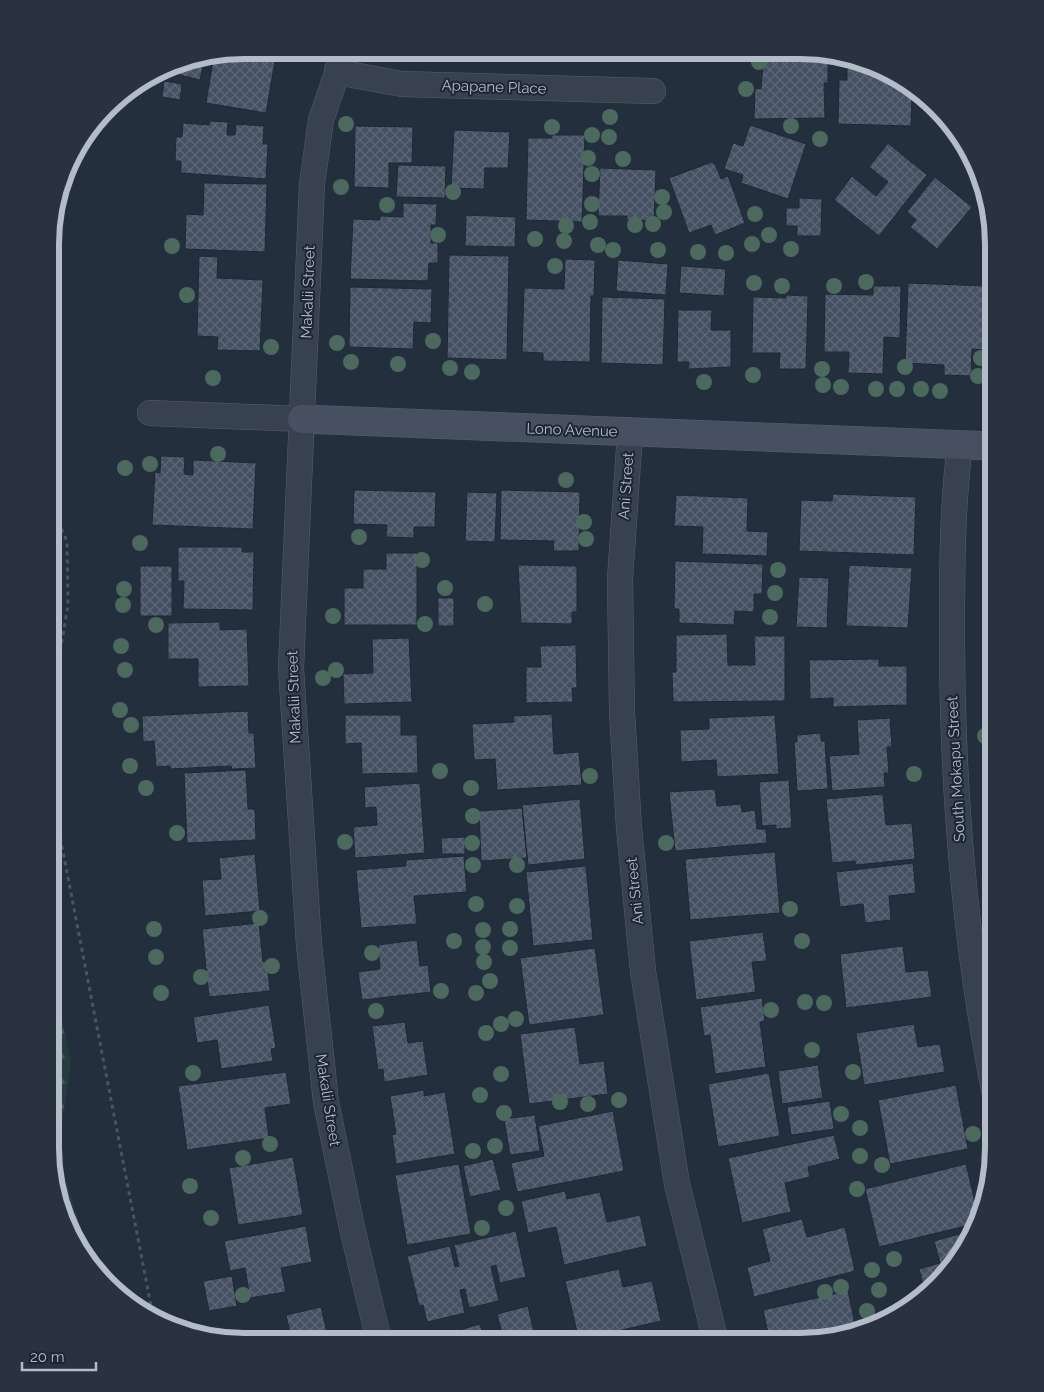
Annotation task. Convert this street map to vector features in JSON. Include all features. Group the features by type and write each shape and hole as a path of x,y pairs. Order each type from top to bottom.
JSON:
{"street":[{"name":"Apapane Place","path":"341,60 352,75 402,84 653,91"},
{"name":"Makalii Street","path":"341,60 321,120 312,184 291,668 309,945 326,1102 352,1228 377,1333"},
{"name":"Lono Avenue","path":"150,414 985,446"},
{"name":"Ani Street","path":"630,433 620,579 622,712 629,828 643,971 677,1184 714,1333"},
{"name":"South Mokapu Street","path":"960,446 954,495 952,719 966,914 985,1033"}],"path":[{"path":"59,524 67,541 68,605 59,658"},
{"path":"59,831 153,1309"}],"green space":[{"path":"59,1006 71,1062 59,1144"},
{"path":"59,1155 83,1239 65,1196 60,1172"}],"building":[{"path":"232,59 275,59 266,113 206,103 213,61"},
{"path":"763,59 828,61 828,83 824,83 825,118 754,119 755,88 761,89"},
{"path":"204,63 200,80 173,73"},
{"path":"847,65 882,78 912,96 911,126 838,124 839,80 847,80"},
{"path":"164,81 182,84 180,100 162,97"},
{"path":"210,121 228,122 227,135 235,135 236,124 264,126 263,144 268,144 266,179 181,173 181,161 175,161 176,137 182,137 183,123 209,125"},
{"path":"750,125 806,144 788,199 741,183 743,175 724,169 733,143 743,146"},
{"path":"355,126 413,127 412,163 389,163 389,188 354,187"},
{"path":"454,130 510,132 508,168 485,168 484,189 451,188"},
{"path":"552,135 585,135 582,222 526,220 528,138 552,138"},
{"path":"888,143 927,175 879,236 834,200 852,176 876,196 888,182 869,167"},
{"path":"712,162 716,166 721,179 728,176 745,223 715,235 711,225 689,233 669,178"},
{"path":"398,165 446,166 445,198 396,197"},
{"path":"600,168 656,170 654,221 627,220 627,216 598,216"},
{"path":"935,177 972,207 937,249 910,227 916,220 907,212"},
{"path":"204,183 267,184 265,252 185,249 186,214 203,215"},
{"path":"799,198 822,199 821,236 797,236 797,226 786,226 786,208 799,208"},
{"path":"403,203 437,204 436,225 431,225 431,243 438,243 438,263 429,263 428,281 350,279 353,219 380,220 380,216 403,217"},
{"path":"466,215 516,217 515,247 465,246"},
{"path":"449,255 509,256 507,360 447,358"},
{"path":"199,256 218,257 217,278 263,280 260,351 217,350 218,337 197,336"},
{"path":"565,259 595,260 594,296 591,296 590,362 543,361 543,353 522,352 524,288 564,289"},
{"path":"618,260 668,264 666,295 616,291"},
{"path":"681,266 726,269 724,296 679,293"},
{"path":"908,283 985,286 984,350 972,349 971,376 944,375 944,365 905,363"},
{"path":"873,286 901,286 900,338 884,337 883,374 848,373 849,352 824,352 825,294 873,295"},
{"path":"350,287 432,289 431,323 414,322 413,349 349,347"},
{"path":"786,295 808,296 806,369 779,369 780,353 752,353 753,297 786,298"},
{"path":"602,297 665,299 663,365 601,363"},
{"path":"678,310 712,310 711,330 731,330 731,367 688,369 689,362 677,362"},
{"path":"161,456 185,457 184,474 193,475 193,460 256,463 253,529 152,525 155,472 160,473"},
{"path":"354,490 436,492 435,527 414,527 414,538 386,537 387,525 353,524"},
{"path":"501,490 580,492 579,551 553,551 554,541 500,540"},
{"path":"467,492 497,493 495,542 465,541"},
{"path":"833,494 916,497 914,555 799,551 801,500 832,501"},
{"path":"676,495 748,498 747,531 768,532 767,556 702,554 703,527 674,526"},
{"path":"178,547 242,547 242,552 254,552 253,610 183,609 184,581 178,581"},
{"path":"386,553 417,553 417,625 344,625 344,588 363,588 363,569 386,569"},
{"path":"675,561 763,564 762,594 754,594 754,612 735,611 734,625 679,623 679,609 674,609"},
{"path":"518,565 577,566 577,612 572,612 572,624 521,623"},
{"path":"849,565 912,568 908,628 846,626"},
{"path":"140,566 172,566 172,616 140,616"},
{"path":"799,577 829,578 827,628 796,627"},
{"path":"438,598 454,598 454,626 438,626"},
{"path":"220,622 220,630 247,629 249,686 198,687 198,659 168,659 168,623"},
{"path":"727,634 728,665 755,665 754,636 785,636 785,701 673,702 672,672 676,672 676,635"},
{"path":"409,638 412,702 344,704 343,674 373,673 372,639"},
{"path":"576,645 577,688 572,688 573,702 526,703 526,667 541,667 540,646"},
{"path":"879,659 879,666 907,666 907,705 833,707 833,698 810,699 809,660"},
{"path":"248,711 249,733 254,733 256,768 232,769 231,766 170,769 170,766 156,767 154,741 143,742 142,716"},
{"path":"552,714 554,754 579,752 582,785 497,790 495,759 474,760 472,724 514,722 513,716"},
{"path":"345,715 401,715 401,735 417,735 418,773 362,774 361,743 345,744"},
{"path":"775,715 779,774 717,777 716,760 681,762 680,730 709,729 709,718"},
{"path":"890,718 892,747 887,747 889,773 884,773 885,787 832,791 829,756 859,754 857,720"},
{"path":"821,733 821,741 825,741 828,789 797,791 794,742 797,742 797,735"},
{"path":"246,770 248,809 255,809 256,840 187,843 184,773"},
{"path":"789,780 792,828 776,829 776,825 762,826 759,782"},
{"path":"420,783 425,853 355,858 353,827 377,825 376,807 365,808 364,787"},
{"path":"715,789 717,806 741,804 742,812 755,810 757,829 766,829 767,843 675,851 669,792"},
{"path":"883,794 886,825 912,823 915,859 856,865 855,861 832,863 826,799"},
{"path":"580,799 585,859 528,865 522,805"},
{"path":"522,808 527,858 481,861 479,811"},
{"path":"465,837 465,854 442,854 441,838"},
{"path":"775,852 780,913 690,920 685,859"},
{"path":"255,854 260,911 205,916 202,880 221,879 219,858"},
{"path":"464,856 467,892 414,896 417,924 361,928 356,870 406,866 406,860"},
{"path":"913,863 916,893 889,896 891,920 865,923 863,904 840,907 836,872"},
{"path":"586,866 593,940 533,946 526,872"},
{"path":"259,923 263,962 267,961 270,991 209,997 202,929"},
{"path":"763,932 767,961 752,962 756,992 696,1000 689,941"},
{"path":"417,940 420,966 428,965 431,992 362,1000 358,972 380,969 378,945"},
{"path":"903,946 906,972 928,970 932,997 846,1008 840,954"},
{"path":"595,948 604,1015 529,1025 520,958"},
{"path":"762,998 765,1021 760,1022 766,1067 715,1074 710,1035 704,1036 700,1007"},
{"path":"269,1005 276,1048 271,1049 273,1061 221,1069 217,1040 197,1043 193,1017"},
{"path":"405,1022 408,1043 423,1041 428,1075 384,1082 383,1069 378,1070 372,1026"},
{"path":"914,1024 918,1047 940,1044 945,1072 864,1085 856,1033"},
{"path":"575,1027 580,1064 604,1061 608,1094 529,1104 520,1034"},
{"path":"818,1065 823,1098 782,1104 778,1071"},
{"path":"286,1072 291,1104 265,1108 269,1138 187,1150 178,1086"},
{"path":"769,1073 780,1136 718,1147 708,1084"},
{"path":"956,1085 968,1149 890,1164 878,1100"},
{"path":"424,1090 424,1096 445,1092 455,1154 396,1164 392,1135 396,1134 390,1096"},
{"path":"830,1101 834,1129 791,1135 787,1107"},
{"path":"613,1111 624,1171 517,1192 511,1163 544,1156 538,1126"},
{"path":"535,1115 540,1151 510,1155 504,1119"},
{"path":"834,1135 840,1159 808,1167 810,1177 785,1183 791,1212 742,1223 728,1158"},
{"path":"293,1157 303,1215 238,1225 229,1168"},
{"path":"493,1159 501,1190 470,1197 463,1166"},
{"path":"459,1164 471,1234 407,1245 395,1175"},
{"path":"966,1164 976,1206 968,1225 879,1247 865,1189"},
{"path":"565,1191 567,1199 600,1192 607,1222 640,1215 647,1246 564,1265 556,1227 528,1233 521,1201"},
{"path":"802,1219 807,1237 845,1227 855,1271 754,1297 747,1267 770,1261 762,1229"},
{"path":"306,1226 312,1262 281,1268 286,1292 250,1298 245,1268 230,1271 224,1241"},
{"path":"516,1231 526,1277 500,1283 496,1265 491,1267 499,1301 469,1308 465,1289 460,1290 465,1313 427,1322 423,1305 419,1306 407,1256 450,1246 455,1267 459,1266 454,1245"},
{"path":"964,1233 947,1261 923,1286 919,1269 940,1263 934,1241"},
{"path":"619,1269 623,1287 652,1281 661,1321 609,1333 577,1333 565,1281"},
{"path":"232,1276 237,1306 209,1311 203,1281"},
{"path":"848,1291 855,1325 824,1332 768,1333 763,1310"},
{"path":"528,1306 534,1333 502,1333 497,1314"},
{"path":"321,1307 327,1333 290,1333 286,1315"},
{"path":"480,1324 483,1333 449,1333"}]}
